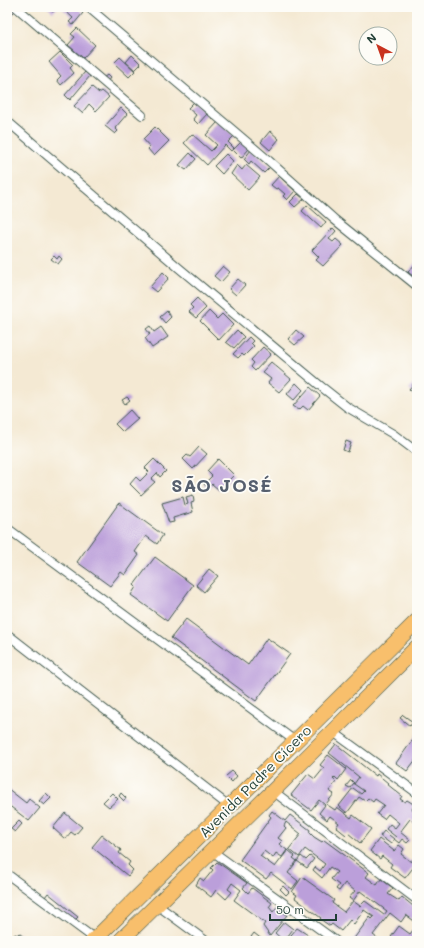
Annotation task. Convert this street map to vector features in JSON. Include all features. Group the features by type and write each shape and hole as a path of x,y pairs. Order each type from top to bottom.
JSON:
{"highway":[{"name":"Avenida Padre Cícero","path":"94,940 417,621"},
{"name":"Avenida Padre Cícero","path":"120,941 416,650"}],"street":[{"path":"16,7 142,115"},
{"path":"88,7 262,155 335,220 417,286"},
{"path":"7,121 179,268 346,407 393,434 417,452"},
{"path":"7,528 295,741"},
{"path":"7,634 229,806"},
{"path":"332,731 417,793"},
{"path":"273,791 417,900"},
{"path":"212,851 336,941"},
{"path":"7,874 94,940"},
{"path":"157,905 206,941"}],"building":[{"path":"7,7 14,7 16,10 9,17 10,19 7,22"},
{"path":"47,7 58,7 53,12"},
{"path":"61,7 77,7 83,13 73,25 69,22 73,18"},
{"path":"77,28 95,45 83,58 68,45 75,37 71,34"},
{"path":"60,52 73,65 70,68 74,73 61,85 57,80 61,76 49,62"},
{"path":"132,55 141,64 135,70 126,62"},
{"path":"120,57 135,71 129,77 114,63"},
{"path":"85,72 90,76 70,100 65,95"},
{"path":"107,75 110,78 107,82 103,78"},
{"path":"92,87 99,93 102,91 109,97 96,111 89,104 82,113 74,106"},
{"path":"194,102 207,114 198,124 193,119 196,115 188,108"},
{"path":"121,108 127,114 115,128 118,131 115,134 105,126"},
{"path":"218,122 234,136 228,142 234,148 231,151 225,145 207,165 184,143 192,134 211,151 217,145 206,135"},
{"path":"155,127 169,141 154,156 148,149 150,147 143,139"},
{"path":"270,131 279,139 270,150 261,142"},
{"path":"241,142 249,149 241,158 233,150"},
{"path":"251,150 270,167 264,173 251,161 249,164 244,159"},
{"path":"190,153 196,159 186,170 179,165"},
{"path":"226,154 233,161 222,174 214,166"},
{"path":"237,165 242,170 246,165 260,177 248,190 231,174"},
{"path":"279,176 295,191 287,200 283,196 285,194 278,188 276,189 271,185"},
{"path":"298,194 304,199 295,207 290,202"},
{"path":"307,205 326,222 321,228 302,211"},
{"path":"333,228 336,231 329,239 333,242 336,239 343,245 323,266 316,260 319,257 312,250"},
{"path":"54,256 57,259 59,256 62,259 58,264 51,259"},
{"path":"417,262 417,273 414,277 408,272"},
{"path":"223,266 230,272 221,282 214,276"},
{"path":"163,272 169,278 156,292 150,287"},
{"path":"238,279 245,285 236,295 229,289"},
{"path":"197,298 206,308 196,318 189,312 193,308 190,305"},
{"path":"167,311 171,317 165,323 160,317"},
{"path":"209,311 217,319 222,314 233,325 219,340 200,321"},
{"path":"150,326 154,332 161,327 168,337 152,348 145,338 150,334 146,329"},
{"path":"237,330 244,337 234,348 226,342"},
{"path":"296,330 304,337 295,345 288,339"},
{"path":"249,337 253,341 251,343 254,346 244,356 242,354 238,358 233,354"},
{"path":"263,347 271,354 255,371 251,367 254,363 251,360"},
{"path":"271,362 291,379 279,392 268,383 271,379 262,372"},
{"path":"415,382 417,383 417,396 409,389"},
{"path":"296,383 303,390 294,400 287,394"},
{"path":"310,387 320,396 308,410 303,406 299,410 293,406"},
{"path":"127,397 130,400 125,404 122,400"},
{"path":"130,410 138,419 123,432 115,424"},
{"path":"346,441 351,443 348,452 343,450"},
{"path":"199,447 207,454 193,469 183,459 187,455 190,457"},
{"path":"154,459 166,471 160,477 157,473 151,479 155,482 141,495 130,484 136,477 140,481 149,472 145,468"},
{"path":"218,459 234,475 219,490 212,484 208,488 204,484 212,476 207,471"},
{"path":"193,495 194,502 191,503 193,512 173,518 174,522 169,523 162,503 183,497 185,505 188,504 186,497"},
{"path":"119,503 163,535 157,544 146,536 135,552 139,555 125,575 121,572 110,586 77,562"},
{"path":"155,557 193,585 167,621 131,595 136,587 134,585"},
{"path":"209,569 218,576 204,592 196,585"},
{"path":"186,619 248,665 267,638 290,654 256,701 171,638"},
{"path":"403,715 413,722 410,726 400,718"},
{"path":"417,734 417,758 407,771 396,763"},
{"path":"336,744 376,776 377,774 388,783 387,784 402,796 400,799 405,802 407,800 415,805 412,809 417,812 417,825 410,819 400,832 410,840 407,843 402,839 399,843 394,839 396,837 386,829 390,824 395,828 399,823 388,814 384,819 377,814 384,805 375,799 373,802 368,798 365,801 359,797 347,813 339,806 353,788 361,794 364,791 354,784 359,777 329,753"},
{"path":"328,755 346,769 338,780 335,777 333,779 336,782 329,791 334,794 326,804 335,810 337,807 351,818 353,815 371,829 360,843 348,833 346,835 336,827 339,823 330,816 327,820 319,813 325,805 319,800 311,810 291,795 308,774 315,779 324,768 320,765"},
{"path":"232,771 237,776 232,782 226,776"},
{"path":"351,780 354,783 350,788 346,786"},
{"path":"7,788 26,803 29,799 40,808 29,821 7,804"},
{"path":"46,793 51,798 44,805 39,801"},
{"path":"112,793 118,799 109,807 103,802"},
{"path":"121,793 126,798 124,801 119,796"},
{"path":"272,811 285,821 290,815 310,830 309,832 314,837 322,842 324,840 369,873 366,877 377,885 381,879 393,888 388,894 399,901 402,897 413,906 414,904 417,906 417,923 406,915 401,922 390,913 373,935 381,941 352,941 370,917 372,919 374,917 364,910 354,924 350,920 341,931 332,924 330,926 320,919 321,918 295,898 297,895 292,892 302,877 334,900 332,903 344,912 353,901 349,898 355,891 345,883 339,891 336,889 339,885 331,879 337,872 330,867 322,878 313,870 315,867 320,871 325,864 305,849 299,857 289,849 301,834 286,822 284,826 286,828 278,838 282,841 279,844 287,850 282,857 276,853 273,858 264,851 260,856 275,867 288,850 295,856 293,858 297,861 288,873 298,881 292,889 271,873 266,879 240,860 271,817 269,815","holes":["360,891 387,911 384,915 365,901 360,906 353,901"]},
{"path":"65,813 82,827 75,835 71,832 65,839 53,828"},
{"path":"19,821 22,824 15,832 11,829"},
{"path":"384,831 394,839 391,844 380,836"},
{"path":"102,835 121,850 119,853 130,862 128,865 133,870 128,876 92,847"},
{"path":"379,839 394,851 399,845 404,849 401,854 411,862 417,854 417,865 416,864 405,878 390,867 392,864 382,856 380,859 370,851"},
{"path":"301,856 306,860 310,856 314,859 307,868 297,861"},
{"path":"217,862 247,883 243,888 248,893 252,888 272,903 269,907 273,912 277,907 287,915 270,936 263,926 265,923 234,900 241,890 232,883 228,889 232,892 226,899 216,890 211,897 196,885 200,878 204,881 213,870 211,868"},
{"path":"283,886 289,892 286,895 280,889"},
{"path":"48,893 78,917 74,921 45,897"},
{"path":"284,922 293,929 284,941 275,933"},
{"path":"417,925 417,941 397,941 391,937 399,926 410,934"},
{"path":"297,928 308,935 306,938 310,941 286,941"},
{"path":"19,933 26,939 24,941 18,941 13,936"},
{"path":"254,933 264,941 248,941"}],"district":[{"name":"SÃO JOSÉ","path":"222,485"}]}
